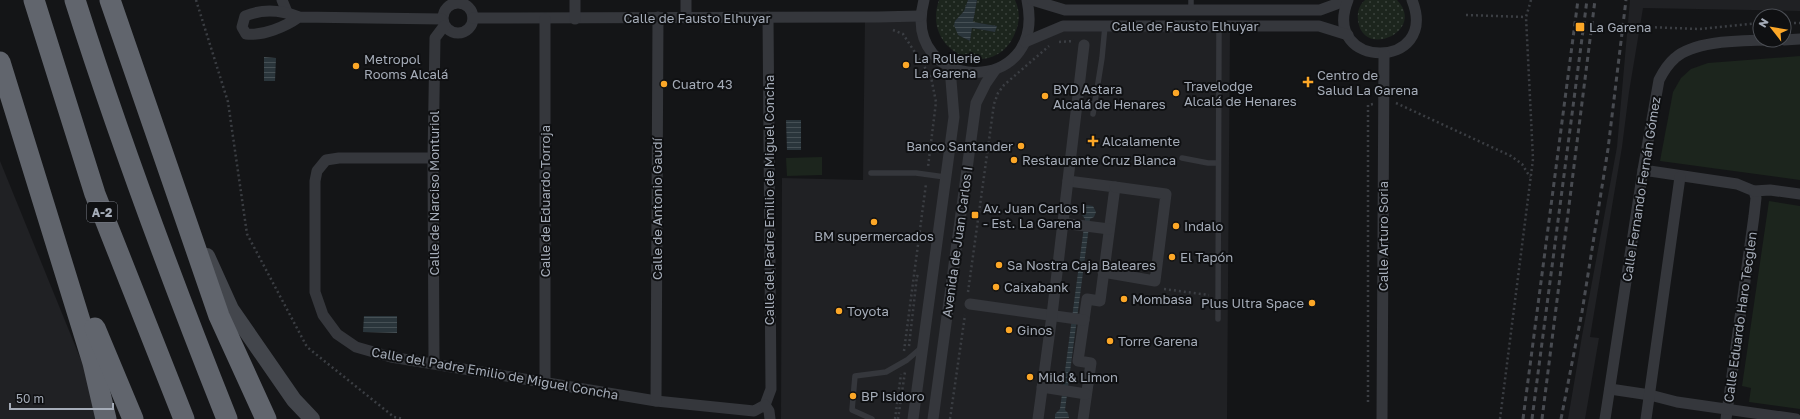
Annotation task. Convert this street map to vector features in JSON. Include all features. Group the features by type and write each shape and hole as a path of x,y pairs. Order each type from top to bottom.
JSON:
{"highway":[{"name":"A-2","path":"34,0 95,194 184,419"},
{"path":"75,0 106,98 189,324 227,419"},
{"path":"90,0 106,98"},
{"path":"110,0 219,316 266,419"},
{"path":"0,62 93,363 106,419"},
{"path":"45,204 132,419"}],"street":[{"path":"282,0 287,12"},
{"path":"575,0 575,19"},
{"path":"686,0 686,18"},
{"path":"924,0 920,16 922,31 928,46 937,58 950,68 965,73 980,74 995,70 1010,62 1019,52 1025,42 1030,18 1027,0"},
{"name":"Calle de Fausto Elhuyar","path":"1032,0 1065,10 1191,5 1320,10 1348,0"},
{"path":"1348,0 1343,17 1348,35 1360,48 1372,53 1384,54 1394,52 1403,46 1412,35 1417,20 1416,10 1412,0"},
{"path":"298,17 289,24 255,35 246,34 242,27 245,16 257,11 287,12 298,17 443,23 452,33 459,34 467,31 472,25 472,11 466,4 458,1 449,4 444,11 443,23"},
{"name":"Calle de Fausto Elhuyar","path":"473,18 575,19 658,17 920,16"},
{"name":"Calle de Antonio Gaudí","path":"656,401 658,17"},
{"name":"Calle del Padre Emilio de Miguel Concha","path":"433,158 339,158 326,160 318,171 314,181 315,292 323,314 337,334 356,347 390,357 656,401 754,415 765,405 771,389 768,17"},
{"name":"Calle de Eduardo Torroja","path":"545,19 545,383"},
{"name":"Calle de Narciso Monturiol","path":"434,364 433,158 435,38 443,23"},
{"name":"Calle de Fausto Elhuyar","path":"1025,42 1064,26 1319,26 1348,35"},
{"name":"Calle Fernando Fernán Gómez","path":"1605,419 1643,170 1659,80 1666,67 1676,57 1688,49 1701,45 1752,41"},
{"path":"1038,419 1068,181 1081,43"},
{"name":"Calle Arturo Soria","path":"1382,419 1384,54"},
{"name":"Avenida de Juan Carlos I","path":"913,419 954,117 950,68"},
{"name":"Avenida de Juan Carlos I","path":"933,419 976,103 986,83 995,70"},
{"path":"168,168 232,309 294,400 312,419"},
{"path":"1643,170 1680,177 1737,184 1754,191 1770,190 1800,194"},
{"path":"1646,419 1680,177"},
{"path":"1068,181 1166,194 1156,280 1103,272"},
{"path":"1083,419 1091,363 1078,361 1077,319 1087,299 1100,301 1115,187"},
{"name":"Calle Eduardo Haro Tecglen","path":"1727,414 1754,216 1756,198 1754,191"},
{"path":"1062,223 1109,229"},
{"path":"967,305 1077,319"},
{"path":"1042,387 1086,394"},
{"path":"1610,389 1650,395 1727,414 1796,419"},
{"path":"765,405 769,411 770,419"}],"lane":[{"path":"1093,114 1105,26"},
{"path":"1218,319 1219,26"},
{"path":"1085,103 1094,104"},
{"path":"1182,158 1208,163 1218,163"},
{"path":"872,173 946,177"},
{"path":"872,419 852,410 855,376 886,372 922,348"}],"path":[{"path":"196,0 228,102 247,234 308,347 394,417 404,419"},
{"path":"1500,419 1533,159 1526,17 1531,0"},
{"path":"1466,15 1526,17"},
{"path":"883,17 883,29 895,30 903,34 931,77 936,102 895,419"},
{"path":"1645,27 1700,29 1752,24"},
{"path":"950,419 967,305 990,122 994,104 998,93 1004,85 1052,44 1066,40 1081,43"},
{"path":"1368,403 1368,105 1396,103 1511,156 1522,164 1530,177"},
{"path":"1169,289 1218,294"}],"shaded area":[{"path":"939,0 968,0 964,11 955,21 958,35 970,41 972,28 995,32 996,26 973,22 977,0 1015,0 1019,16 1018,25 1006,48 992,57 978,59 963,56 950,48 940,35 936,19"},
{"path":"968,0 977,0 973,22 997,26 995,32 972,28 970,41 958,35 954,25 955,21 964,11"},
{"path":"1365,0 1397,0 1404,11 1404,22 1399,30 1390,37 1380,39 1370,38 1362,32 1358,15 1359,9"},
{"path":"1630,0 1800,0 1800,11 1792,11 1792,8 1752,8 1752,10 1643,8 1629,92 1622,147 1590,337 1599,338 1585,419 1568,419 1582,336 1617,147"},
{"path":"920,16 937,58 980,73 1019,52 1053,29 1230,26 1227,419 781,419 782,178 863,180 865,17"},
{"path":"1800,56 1800,180 1660,161 1673,92 1681,78 1691,69 1708,63"},
{"path":"264,57 276,58 275,81 264,81"},
{"path":"786,120 801,120 801,150 787,150"},
{"path":"822,157 822,175 787,176 786,158"},
{"path":"0,161 105,419 0,419"},
{"path":"1769,201 1800,206 1800,409 1749,402 1751,388 1742,386"},
{"path":"1086,205 1093,206 1096,212 1094,217 1090,219 1065,410 1068,413 1069,418 1055,419 1055,414 1060,409 1085,219 1081,210"},
{"path":"364,316 397,316 397,333 363,332"}],"railway":[{"path":"1523,419 1578,0"},
{"path":"1532,419 1587,0"},
{"path":"1542,419 1595,0"},
{"path":"1561,419 1582,312 1608,149 1626,0"}],"place":[{"name":"La Garena","path":"1580,27"},
{"name":"La Rollerie La Garena","path":"906,65"},
{"name":"Metropol Rooms Alcalá","path":"356,66"},
{"name":"Centro de Salud La Garena","path":"1308,82"},
{"name":"Cuatro 43","path":"664,84"},
{"name":"Travelodge Alcalá de Henares","path":"1176,93"},
{"name":"BYD Astara Alcalá de Henares","path":"1045,96"},
{"name":"Alcalamente","path":"1093,141"},
{"name":"Banco Santander","path":"1021,146"},
{"name":"Restaurante Cruz Blanca","path":"1014,160"},
{"name":"Av. Juan Carlos I - Est. La Garena","path":"975,215"},
{"name":"BM supermercados","path":"874,222"},
{"name":"Indalo","path":"1176,226"},
{"name":"El Tapón","path":"1172,257"},
{"name":"Sa Nostra Caja Baleares","path":"999,265"},
{"name":"Caixabank","path":"996,287"},
{"name":"Mombasa","path":"1124,299"},
{"name":"Plus Ultra Space","path":"1312,303"},
{"name":"Toyota","path":"839,311"},
{"name":"Ginos","path":"1009,330"},
{"name":"Torre Garena","path":"1110,341"},
{"name":"Mild & Limon","path":"1030,377"},
{"name":"BP Isidoro","path":"853,396"}]}
